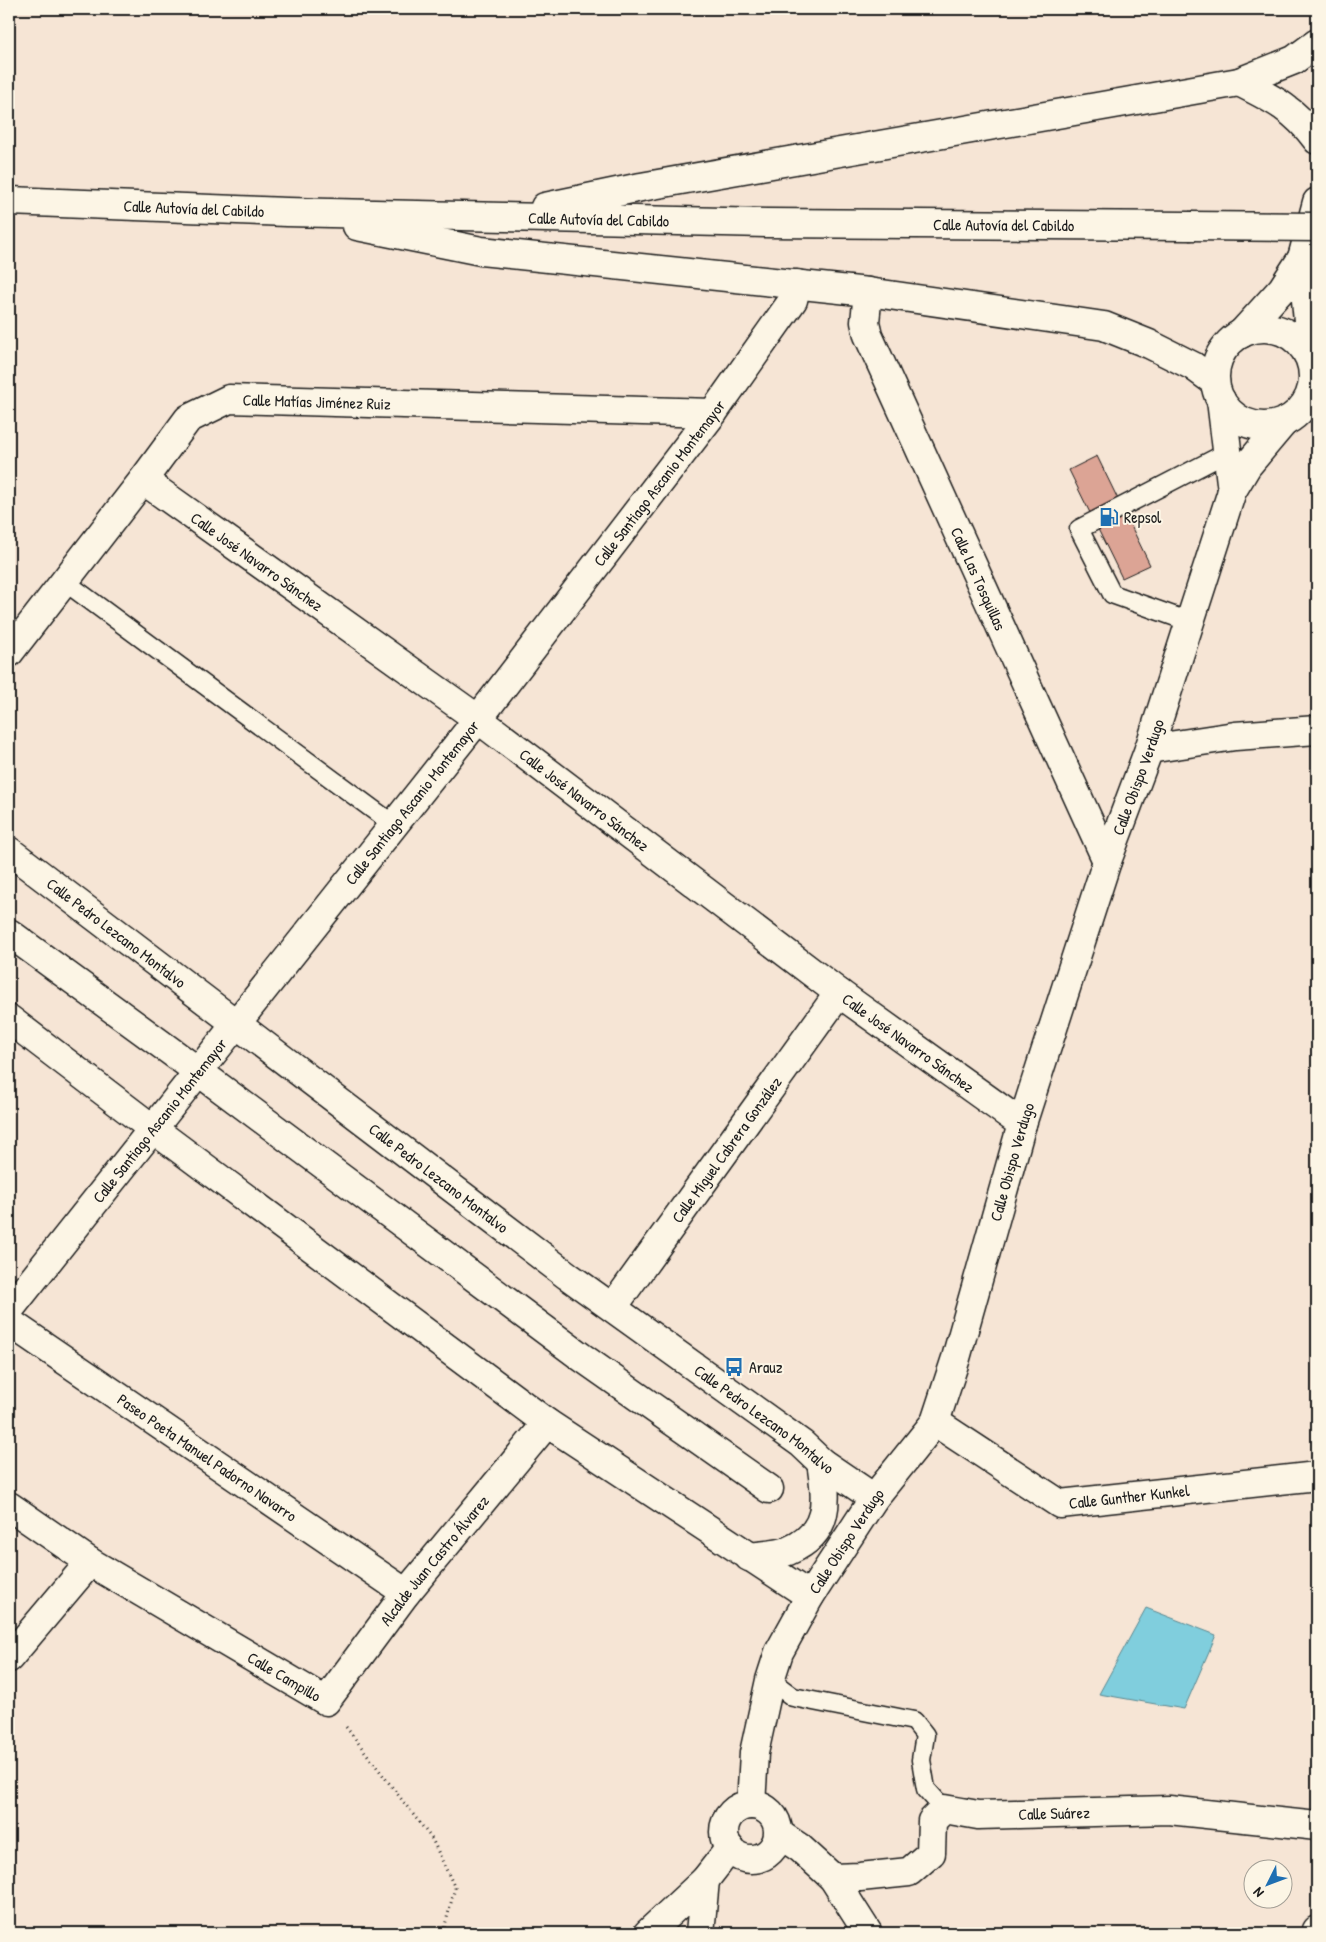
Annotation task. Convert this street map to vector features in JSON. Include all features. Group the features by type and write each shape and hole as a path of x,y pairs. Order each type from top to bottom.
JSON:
{"street":[{"path":"500,217 641,187 1239,82 1294,60 1317,43"},
{"path":"1239,82 1276,100 1304,122 1317,140"},
{"name":"Calle Autovía del Cabildo","path":"9,201 286,212 766,223 1317,227"},
{"path":"1218,391 1217,364 1225,348 1242,333 1282,289 1302,258 1317,202"},
{"path":"286,212 481,251 868,292 1104,326 1149,344 1192,366 1218,391 1234,415 1252,424 1269,426 1284,422 1298,414 1314,382 1302,258"},
{"name":"Calle Santiago Ascanio Montemayor","path":"9,1310 478,719 713,413 793,300 797,284"},
{"name":"Calle Las Tosquillas","path":"868,292 865,322 868,335 1107,861"},
{"path":"1242,333 1261,328 1284,332 1301,344 1314,382"},
{"name":"Calle Obispo Verdugo","path":"1218,391 1232,491"},
{"name":"Calle Matías Jiménez Ruiz","path":"9,653 188,419 229,399 713,413"},
{"name":"Calle Obispo Verdugo","path":"751,1805 754,1753 770,1680 779,1652 810,1596 874,1498 935,1422 956,1358 1022,1124 1107,861 1149,749 1232,491 1247,466 1284,422"},
{"name":"Calle José Navarro Sánchez","path":"143,480 478,719 839,993 1022,1124"},
{"path":"1149,749 1235,736 1317,730"},
{"name":"Calle Pedro Lezcano Montalvo","path":"9,851 568,1276 802,1444 821,1462 874,1498"},
{"path":"9,933 572,1350 769,1490"},
{"name":"Calle Miguel Cabrera González","path":"614,1308 839,993"},
{"path":"9,1019 153,1129 548,1423 734,1544 749,1557 810,1596"},
{"name":"Paseo Poeta Manuel Padorno Navarro","path":"9,1322 406,1592"},
{"name":"Calle Gunther Kunkel","path":"935,1422 1060,1504 1317,1476"},
{"name":"Alcalde Juan Castro Álvarez","path":"326,1701 406,1592 548,1423"},
{"path":"749,1557 787,1551 811,1538 823,1518 825,1487 821,1462"},
{"name":"Calle Campillo","path":"9,1506 90,1562 326,1701"},
{"path":"9,1658 90,1562"},
{"path":"751,1805 768,1810 774,1817 779,1834 771,1851 764,1856 754,1859 736,1854 730,1848 724,1832 729,1816 735,1810 751,1805"},
{"path":"833,1878 909,1872 931,1853 932,1821 944,1809"},
{"name":"Calle Suárez","path":"944,1809 978,1815 1169,1810 1317,1826"},
{"path":"779,1834 800,1848 833,1878 868,1933"},
{"path":"648,1933 705,1880 730,1848"},
{"path":"700,1933 705,1880"}],"lane":[{"path":"1190,622 1112,594 1079,529 1228,452"},
{"path":"64,582 394,824"},
{"path":"770,1680 793,1697 914,1720 925,1735 921,1760 926,1788 944,1809"}],"path":[{"name":"Calle Campillo","path":"326,1701 432,1838 455,1888 443,1933"}],"water":[{"path":"1146,1608 1216,1635 1184,1709 1099,1694"}],"building":[{"name":"Repsol","path":"1097,456 1150,565 1122,578 1069,470"}],"place":[{"name":"Repsol","path":"1109,517"},
{"name":"Arauz","path":"734,1367"}]}
